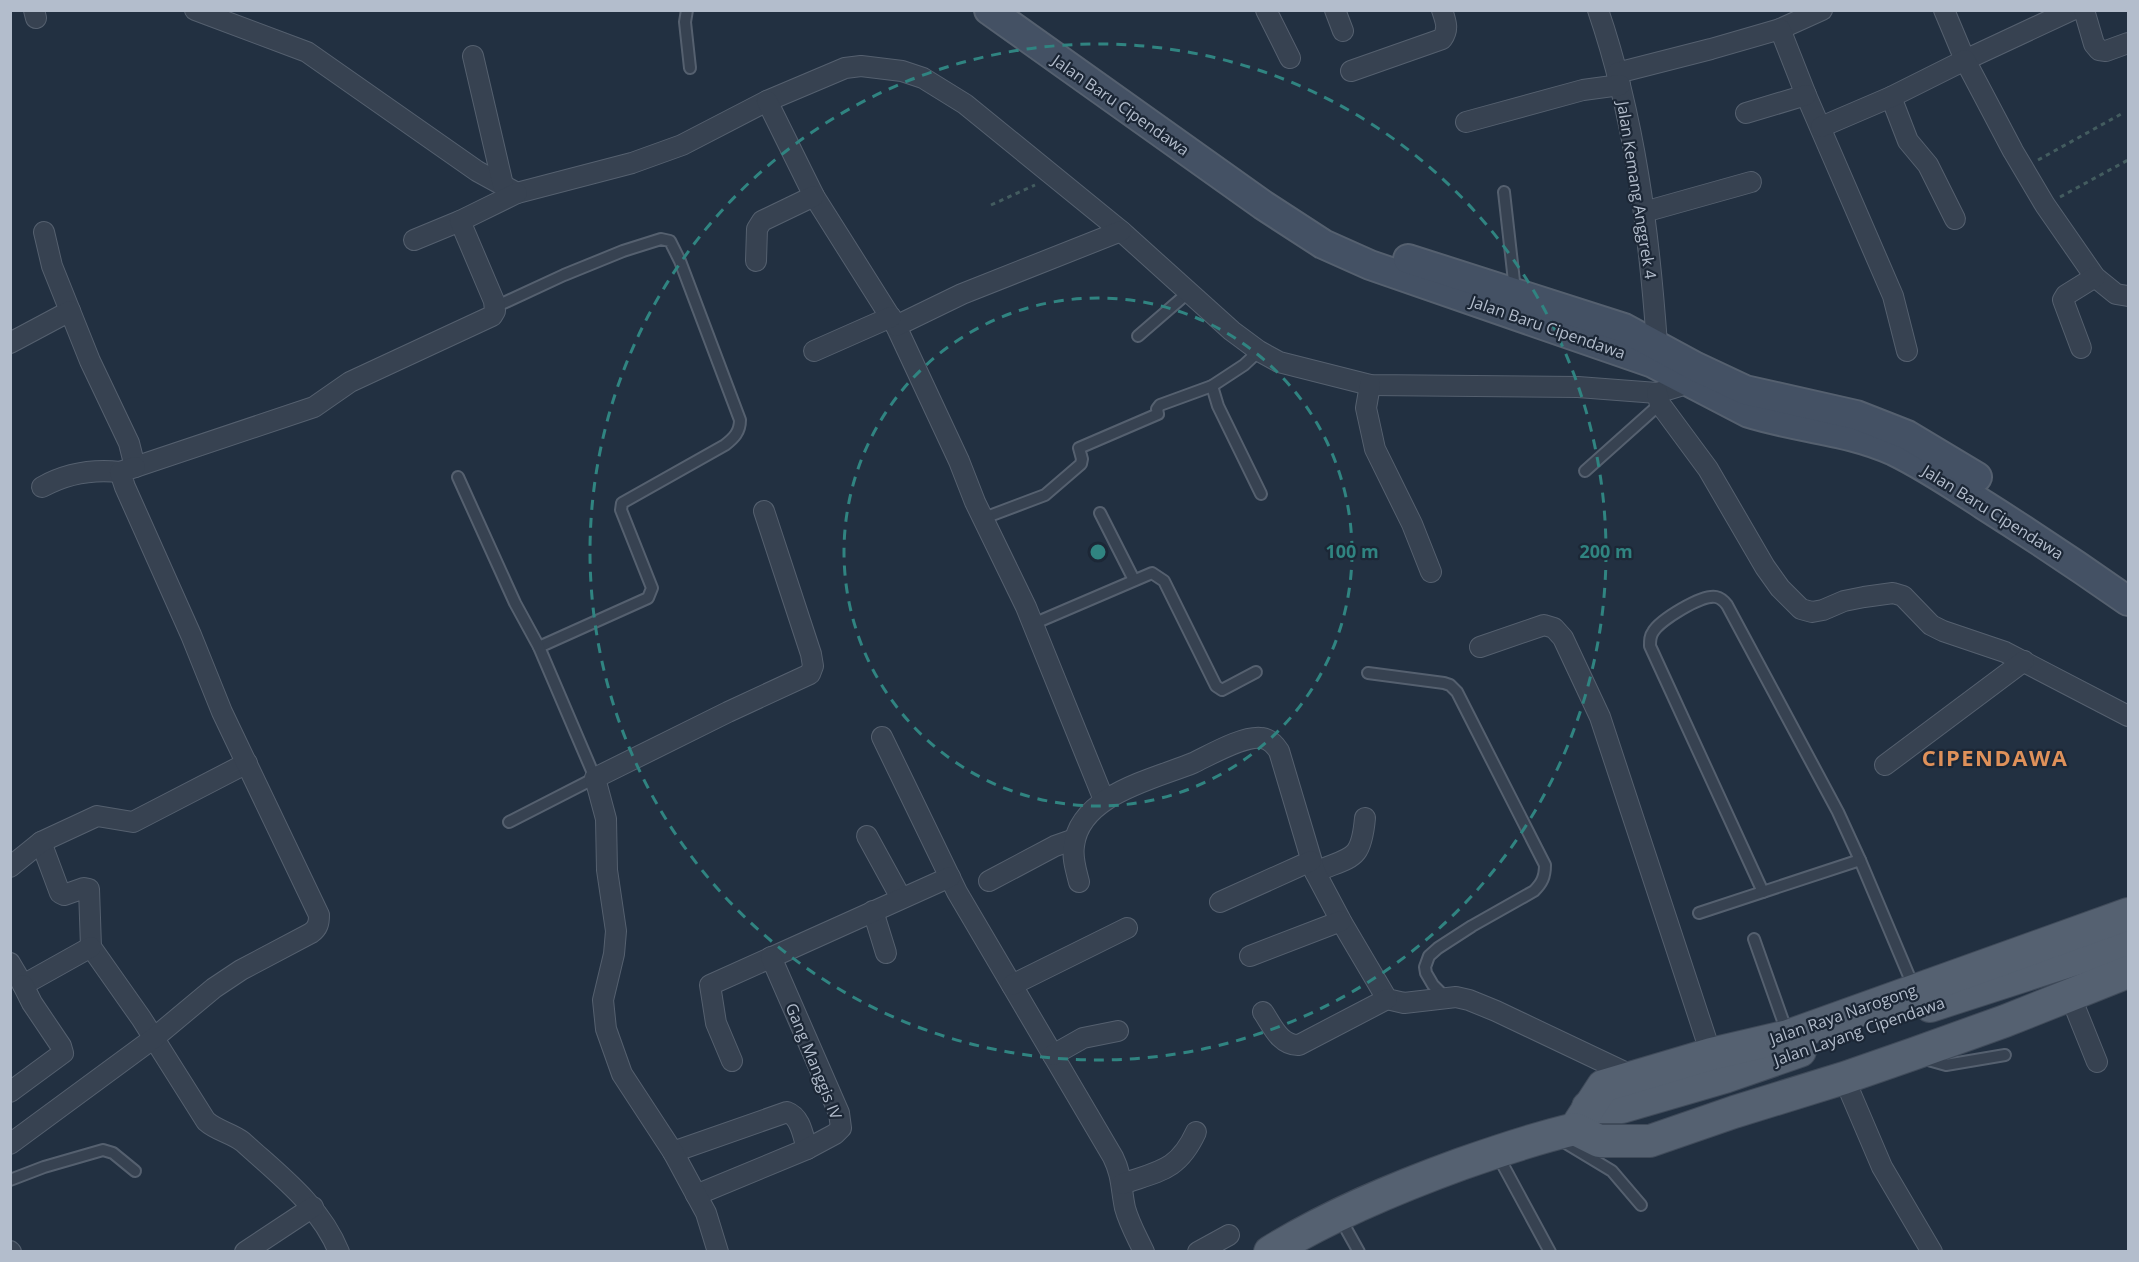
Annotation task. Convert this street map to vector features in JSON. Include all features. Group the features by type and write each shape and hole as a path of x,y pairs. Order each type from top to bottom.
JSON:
{"main road":[{"name":"Jalan Baru Cipendawa","path":"989,10 1048,43 1267,198 1323,244 1370,265 1653,363 1745,390 1856,415 1907,435 1962,467 2128,578"},
{"name":"Jalan Baru Cipendawa","path":"1022,10 1048,43"},
{"name":"Jalan Baru Cipendawa","path":"1267,198 1387,252 1515,291 1624,328 1657,344 1693,375 1749,413 1764,418 1844,433 1894,451 1951,483 2034,536 2128,601"},
{"name":"Jalan Raya Narogong","path":"1270,1251 1297,1235 1407,1184 1495,1152 1578,1128 1650,1141 1844,1078 1919,1020 2128,914"},
{"name":"Jalan Layang Cipendawa","path":"1578,1128 1641,1119 1731,1093 2128,942"},
{"name":"Jalan Layang Cipendawa","path":"1919,1020 2128,958"},
{"name":"Jalan Raya Narogong","path":"1578,1128 1603,1086 1711,1054 1788,1036 1919,1020 2005,1021 2128,972"}],"street":[{"path":"195,10 307,52 446,151 510,189"},
{"path":"1266,10 1290,58"},
{"path":"1335,10 1343,31"},
{"path":"1350,71 1442,39 1447,32 1447,23 1442,10"},
{"name":"Jalan Kemang Anggrek 4","path":"1598,10 1619,79 1644,212 1651,262 1657,344"},
{"path":"1466,122 1583,90 1780,29 1822,10"},
{"path":"1944,10 1965,60 2045,205 2095,277 2116,294 2128,296"},
{"path":"1821,127 1891,97 2072,10"},
{"path":"2084,10 2098,50 2106,51 2128,43"},
{"path":"1780,29 1893,296 1907,351"},
{"path":"473,56 510,189"},
{"path":"414,240 460,221 510,189 632,164 682,145 767,101 845,68 861,66 902,71 923,78 965,104 1121,231 1232,331 1259,351 1279,362 1370,385 1578,387 1659,398 1693,375"},
{"path":"1746,113 1806,95"},
{"path":"1891,97 1908,141 1928,165 1955,219"},
{"path":"767,101 814,196 894,322 1033,624 1104,800"},
{"path":"1644,212 1751,182"},
{"path":"756,261 759,225 814,196"},
{"path":"42,487 56,479 75,474 128,469 314,407 350,382 486,320 492,316 495,306 460,221"},
{"path":"814,351 894,322 1121,231"},
{"path":"10,1144 154,1038 214,988 241,970 311,933 319,921 319,915 222,712 128,469 129,443 90,361 52,266 44,232"},
{"path":"2081,348 2063,300 2066,295 2095,277"},
{"path":"10,343 70,311"},
{"path":"1370,385 1366,408 1376,449 1412,524 1431,572"},
{"path":"1659,398 1708,469 1770,574 1801,609 1812,612 1844,601 1893,593 1903,596 1931,625 2005,652 2128,716"},
{"path":"718,1251 713,1231 673,1152 622,1074 606,1029 603,1000 614,954 616,931 607,870 606,819 595,778 810,674 813,666 811,654 764,511"},
{"path":"1480,647 1544,625 1554,628 1563,638 1600,717 1711,1054"},
{"path":"1885,765 2024,661"},
{"path":"882,737 950,878 989,949 1113,1157 1119,1169 1130,1222 1144,1251"},
{"path":"1079,882 1073,856 1075,839 1084,821 1104,800 1244,740 1264,738 1273,742 1279,751 1313,867 1341,921 1387,999"},
{"path":"10,867 41,842 97,816 133,822 247,764"},
{"path":"1220,902 1357,853 1362,843 1365,818"},
{"path":"867,836 901,898"},
{"path":"989,881 1055,846 1075,839"},
{"path":"41,842 60,893 64,895 84,888 89,889 91,947 154,1038 206,1121 212,1127 234,1135 243,1142 313,1207 333,1236 339,1251"},
{"path":"732,1060 716,1023 710,985 950,878"},
{"path":"873,911 886,953"},
{"path":"1250,956 1341,921"},
{"path":"1012,985 1127,928"},
{"path":"23,985 91,947"},
{"name":"Gang Manggis IV","path":"696,1195 807,1149 835,1134 841,1128 839,1113 771,957"},
{"path":"10,963 32,1003 61,1046 63,1053 10,1092"},
{"path":"2070,995 2097,1062"},
{"path":"1263,1012 1281,1038 1291,1045 1299,1045 1387,999 1412,1003 1445,997 1462,998 1496,1011 1635,1077"},
{"path":"1053,1055 1083,1038 1118,1031"},
{"path":"1844,1078 1882,1167 1932,1251"},
{"path":"673,1152 784,1112 796,1117 807,1149"},
{"path":"1122,1184 1172,1164 1185,1154 1196,1132"},
{"path":"254,1249 313,1207"},
{"path":"1198,1251 1229,1235"}],"lane":[{"path":"687,10 686,39 690,68"},
{"path":"1504,192 1515,291"},
{"path":"495,306 623,251 661,239 670,241 680,261 740,420 740,429 725,445 622,503 621,510 652,588 648,598 539,647"},
{"path":"1138,336 1190,291"},
{"path":"984,518 1045,495 1081,464 1082,459 1078,448 1158,414 1157,409 1160,405 1212,386 1244,365 1259,351"},
{"path":"1212,386 1218,406 1261,494"},
{"path":"1585,471 1659,398"},
{"path":"458,477 515,603 539,647 595,778 509,822"},
{"path":"1100,513 1134,580"},
{"path":"1033,624 1152,573 1164,581 1216,686 1222,690 1256,672"},
{"path":"1763,892 1650,646 1650,638 1661,622 1709,597 1717,597 1727,605 1838,812 1860,860 1919,1020 1930,1062 1946,1065 2005,1055"},
{"path":"1368,673 1444,683 1457,692 1545,865 1542,883 1534,891 1473,926 1429,956 1425,967 1426,973 1433,986 1445,997"},
{"path":"1699,913 1860,860"},
{"path":"1754,939 1788,1036"},
{"path":"1578,1128 1641,1205"},
{"path":"10,1180 44,1167 103,1150 113,1153 135,1171"},
{"path":"1495,1152 1550,1251"},
{"path":"1338,1215 1359,1251"}],"path":[{"path":"2023,168 2123,113"},
{"path":"2045,205 2128,160"},
{"path":"991,205 1053,176"}],"district":[{"name":"CIPENDAWA","path":"1995,757"}]}
